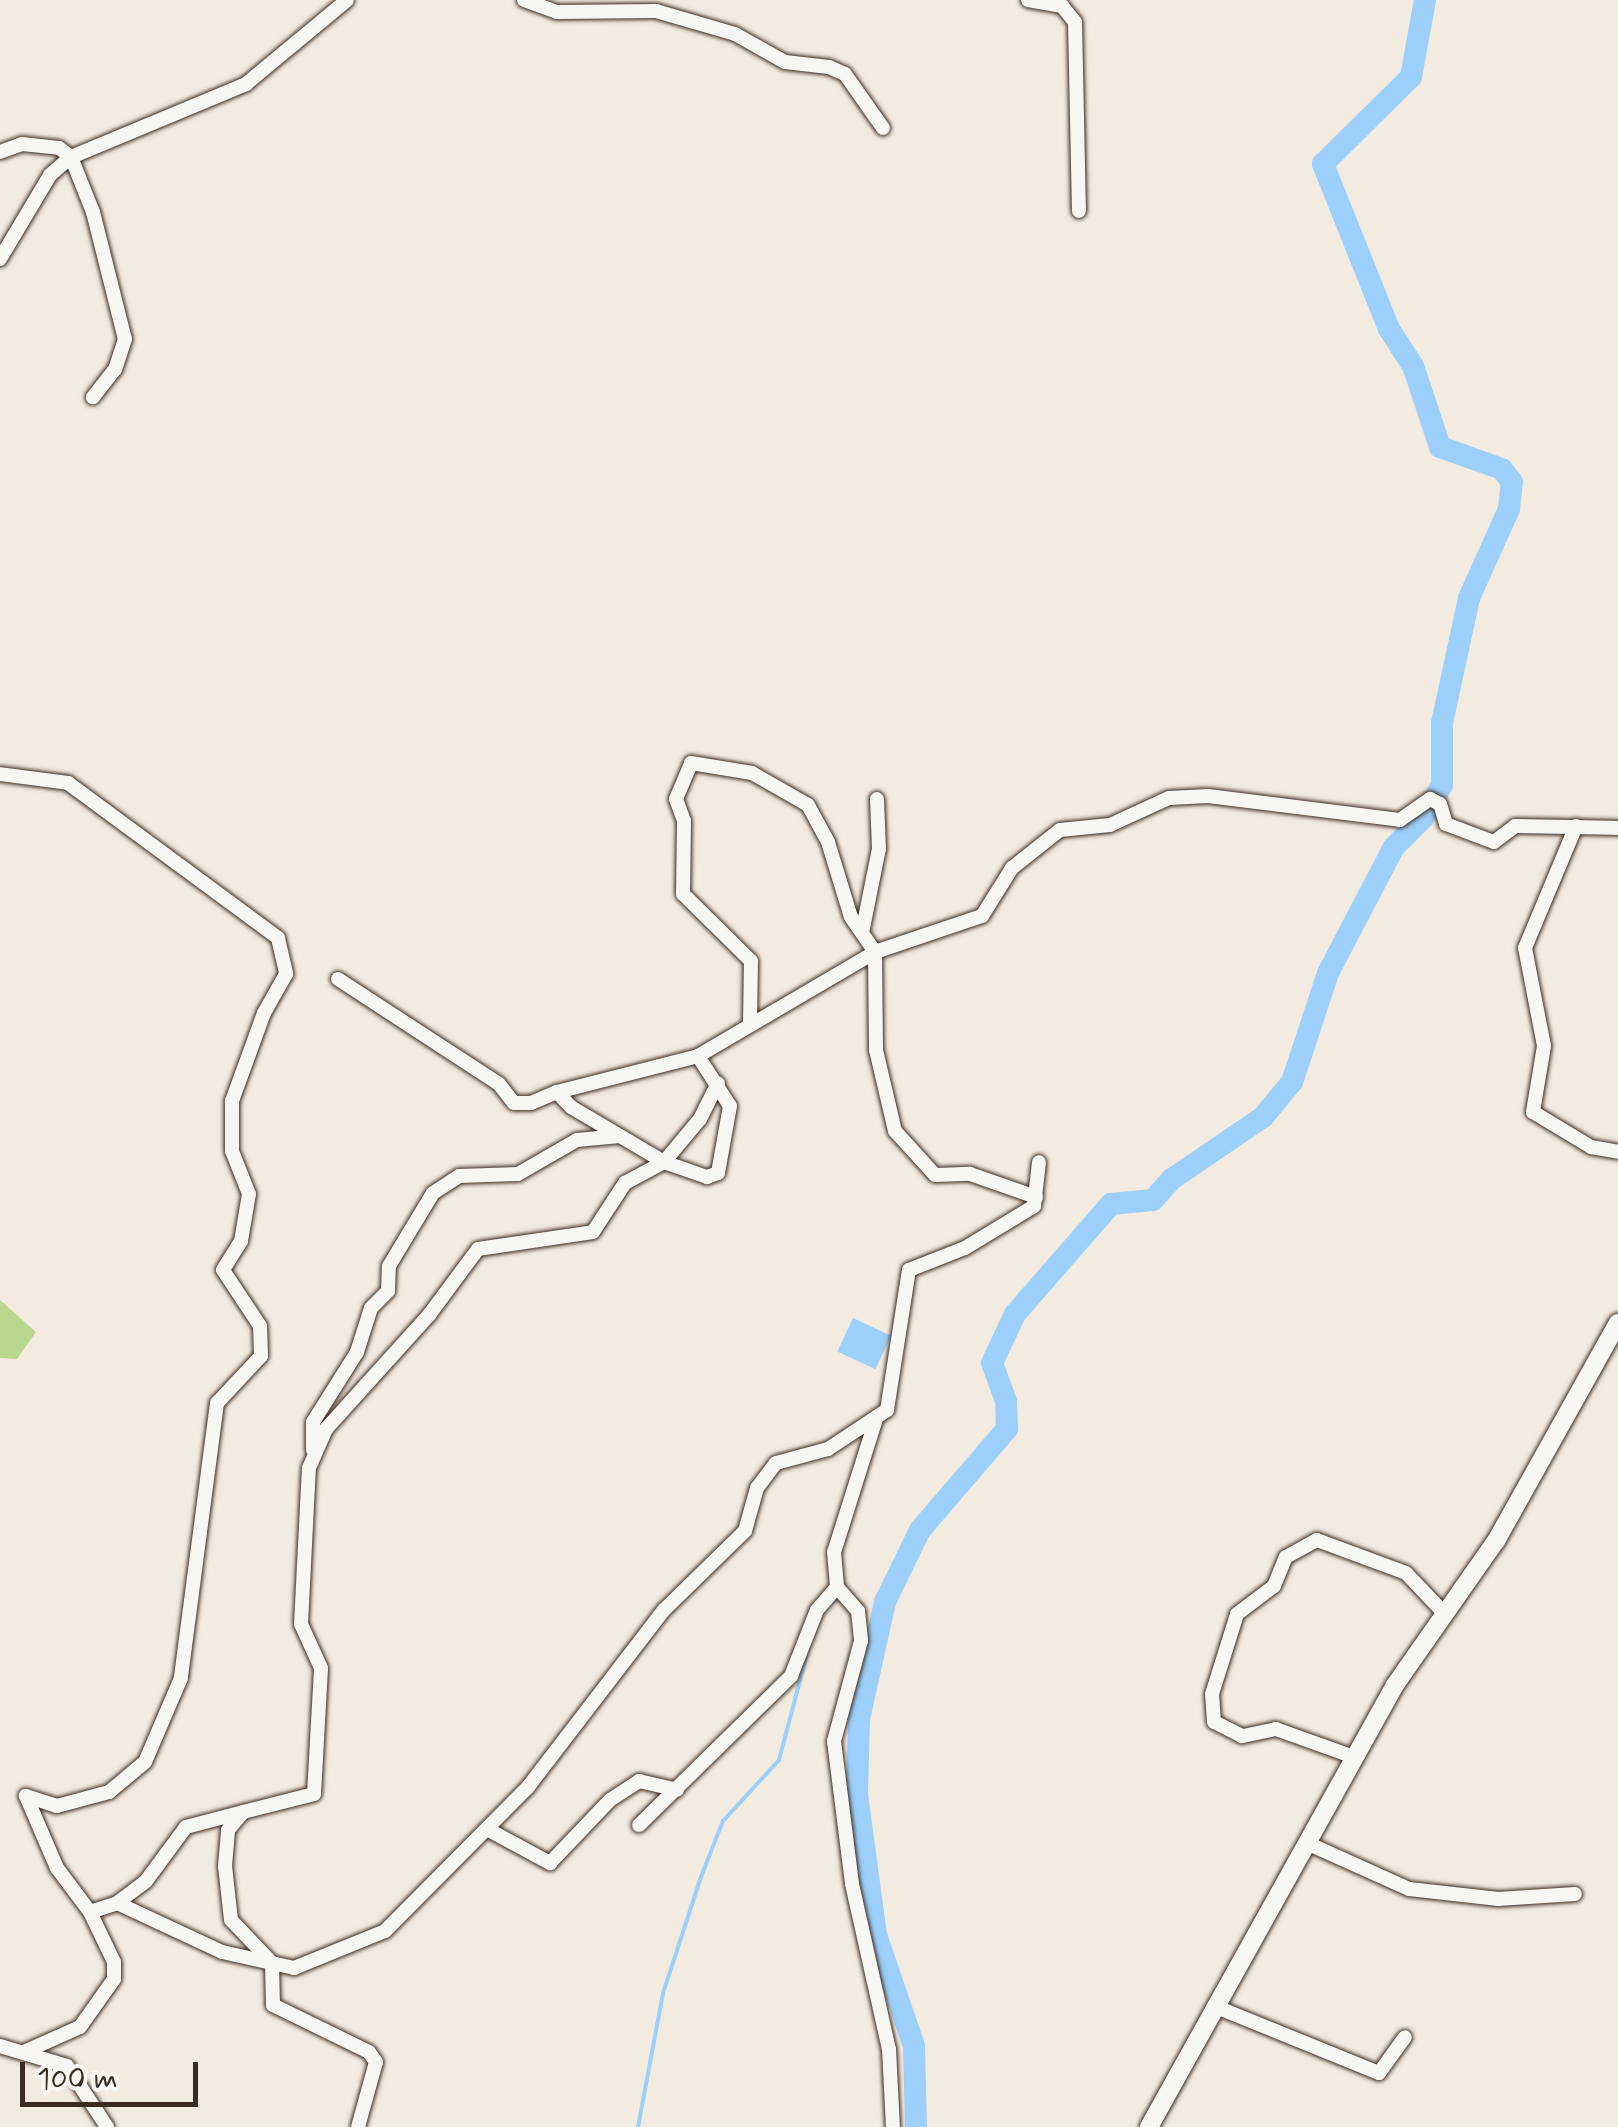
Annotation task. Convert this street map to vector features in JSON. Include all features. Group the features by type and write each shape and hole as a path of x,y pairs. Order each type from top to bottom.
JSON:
{"street":[{"path":"0,259 50,175 71,157 246,84 346,0"},
{"path":"524,0 558,12 656,12 735,34 785,62 829,67 845,74 883,128"},
{"path":"1028,0 1062,6 1075,22 1079,211"},
{"path":"0,152 22,144 59,148 71,157 93,212 125,339 115,369 92,396"},
{"path":"750,1023 751,962 683,894 684,820 676,799 691,762 752,774 808,804 862,933 874,952 876,1050 895,1131 935,1175 970,1174 1036,1197"},
{"path":"0,774 68,782 278,938 286,974 264,1013 232,1101 232,1151 249,1194 241,1241 222,1270 260,1326 261,1356 217,1403 181,1678 145,1762 109,1792 57,1806 26,1796 58,1868 90,1912 114,1962 114,1980 80,2027 24,2052"},
{"path":"338,979 499,1084 514,1103 698,1056 874,952 982,916 1012,868 1060,830 1110,825 1169,798 1208,796 1400,820 1434,801 1446,824 1494,842 1515,826 1618,828"},
{"path":"862,933 879,850 877,799"},
{"path":"1576,826 1526,948 1544,1046 1534,1112 1591,1147 1618,1152"},
{"path":"558,1092 571,1107 664,1162 707,1178 718,1173 730,1106 698,1056"},
{"path":"313,1458 326,1428 429,1315 478,1249 593,1232 625,1184 664,1162 700,1119 718,1083"},
{"path":"90,1912 116,1903 146,1881 186,1827 314,1794 321,1668 301,1624 313,1422 356,1352 372,1308 388,1291 390,1266 434,1193 459,1176 518,1174 578,1140 620,1136"},
{"path":"116,1903 222,1952 294,1968 385,1931 588,1718 664,1610 745,1531 757,1488 776,1463 828,1448 887,1410 909,1270 1010,1222 1036,1197 1038,1162"},
{"path":"1149,2127 1354,1757 1443,1612 1496,1541 1618,1323"},
{"path":"876,1419 834,1552 837,1587 858,1611 861,1641 834,1741 852,1884 889,2049 892,2127"},
{"path":"1354,1757 1276,1729 1242,1736 1214,1722 1212,1694 1238,1614 1274,1586 1286,1557 1317,1540 1406,1572 1443,1612"},
{"path":"639,1824 791,1676 817,1610 837,1587"},
{"path":"486,1829 550,1863 610,1800 638,1782 676,1790"},
{"path":"243,1812 228,1830 231,1920 272,1963 273,2005 369,2052 376,2062 358,2127"},
{"path":"1309,1844 1409,1890 1498,1899 1575,1894"},
{"path":"1214,2006 1379,2073 1406,2037"},
{"path":"0,2046 67,2066 107,2127"}],"green space":[{"path":"0,1300 36,1332 17,1359 0,1358"}],"water":[{"path":"853,1318 891,1336 875,1369 837,1352"}],"waterway":[{"path":"916,2127 914,2046 876,1935 857,1794 859,1719 885,1602 920,1530 1007,1429 1006,1401 992,1363 1015,1314 1111,1204 1153,1200 1172,1179 1263,1117 1292,1082 1328,973 1394,847 1424,817 1442,785 1442,723 1469,598 1509,509 1512,482 1502,469 1440,447 1413,366 1389,329 1323,164 1411,77 1425,0"},
{"path":"638,2127 663,1993 701,1877 723,1821 779,1760 808,1650"}]}
